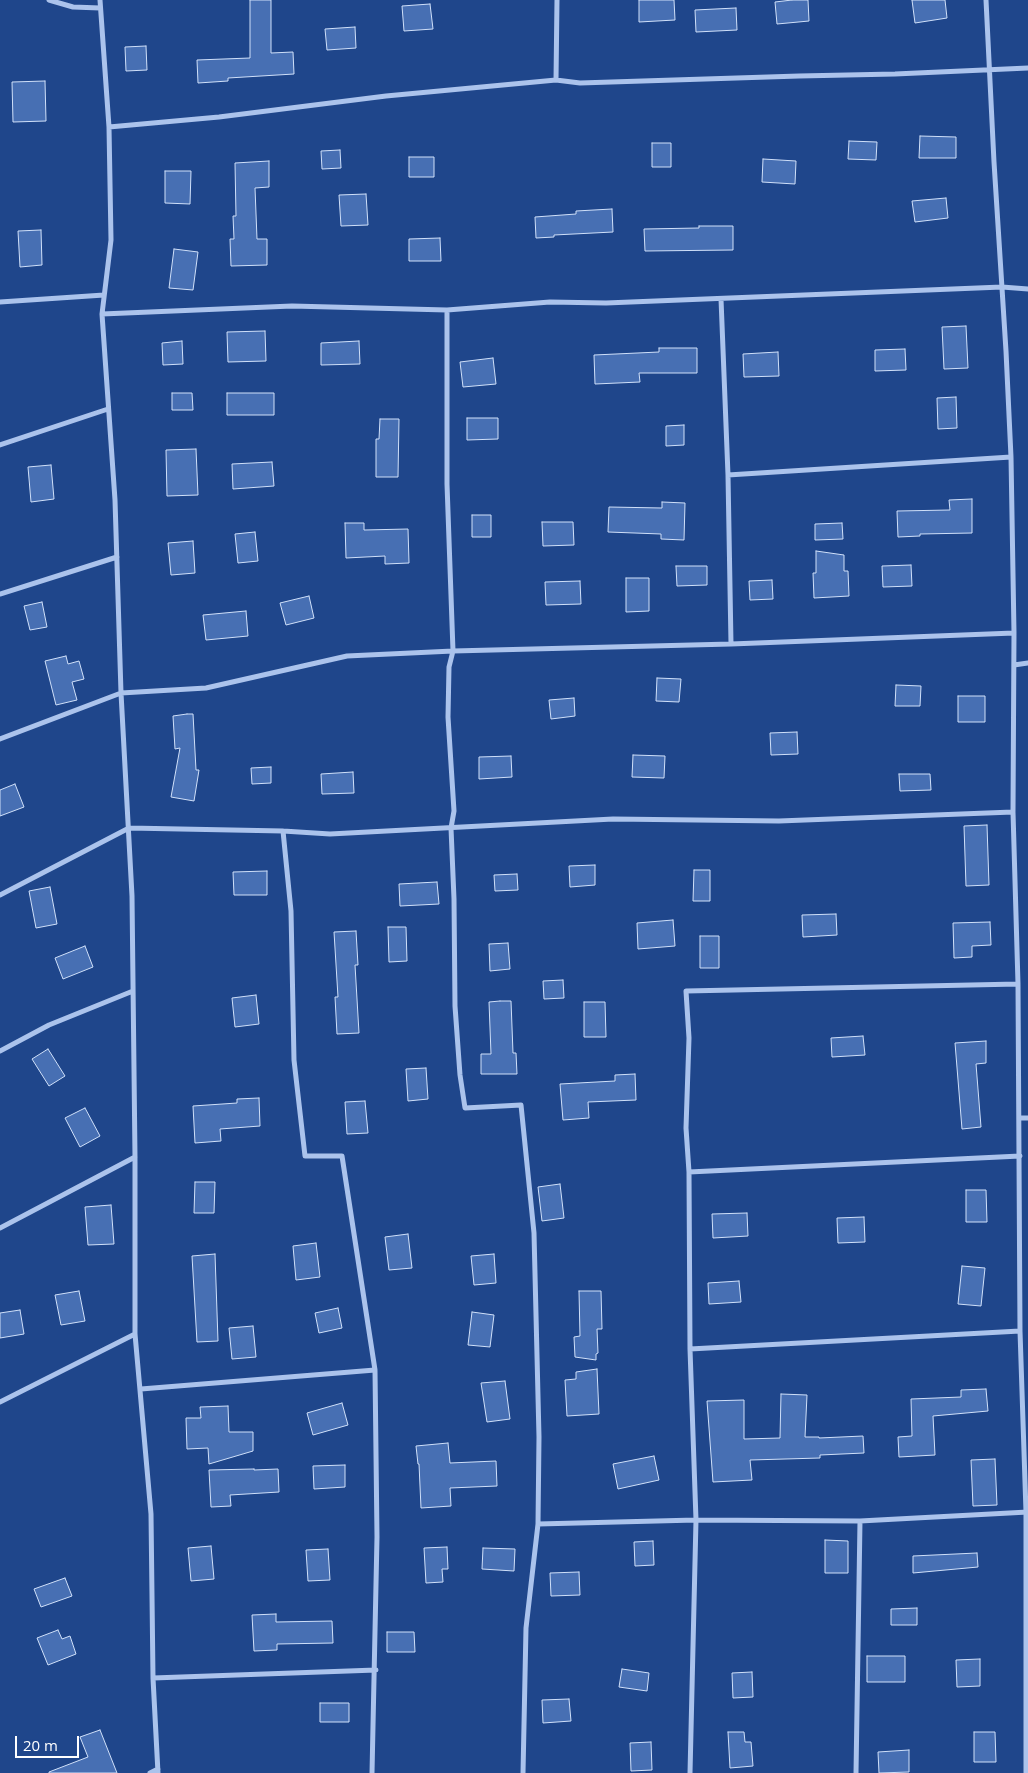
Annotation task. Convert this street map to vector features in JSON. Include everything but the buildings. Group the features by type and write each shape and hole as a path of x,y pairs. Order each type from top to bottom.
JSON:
{"street":[{"path":"49,0 73,7 100,8"},
{"path":"100,0 109,127 111,240 102,314 115,500 121,694 129,828 135,1157 135,1334 151,1514 153,1678 158,1771 150,1773"},
{"path":"556,80 557,0"},
{"path":"986,0 1011,456 1014,633 1013,812 1020,1156 1020,1331 1027,1512 1026,1773"},
{"path":"109,127 219,117 386,96 556,80 580,83 989,71 1008,68 1028,68"},
{"path":"102,314 292,306 447,310 550,302 606,304 1002,287 1028,290"},
{"path":"0,302 104,295"},
{"path":"721,299 728,475 731,644"},
{"path":"447,310 447,484 453,651 449,667 448,716 454,811 452,828 454,1006 460,1075 466,1108 521,1106 534,1234 539,1437 538,1524 526,1628 523,1773"},
{"path":"0,445 108,409"},
{"path":"728,475 1011,456"},
{"path":"0,594 117,557"},
{"path":"0,739 121,694 206,688 347,656 1014,633"},
{"path":"1014,665 1028,663"},
{"path":"0,894 129,828 283,831 330,834 613,818 779,821 1013,812"},
{"path":"283,831 291,911 294,1060 305,1156 342,1156 375,1370 377,1537 376,1670 372,1773"},
{"path":"690,1773 696,1520 690,1350 689,1172 686,1128 689,1038 686,991 1018,984"},
{"path":"0,1050 49,1025 133,991"},
{"path":"1019,1118 1028,1118"},
{"path":"689,1172 1020,1156"},
{"path":"0,1228 135,1157"},
{"path":"690,1350 1020,1331"},
{"path":"0,1402 135,1334"},
{"path":"141,1389 375,1370"},
{"path":"538,1524 696,1520 860,1520 1027,1512"},
{"path":"856,1773 860,1520"},
{"path":"153,1678 376,1670"}]}
